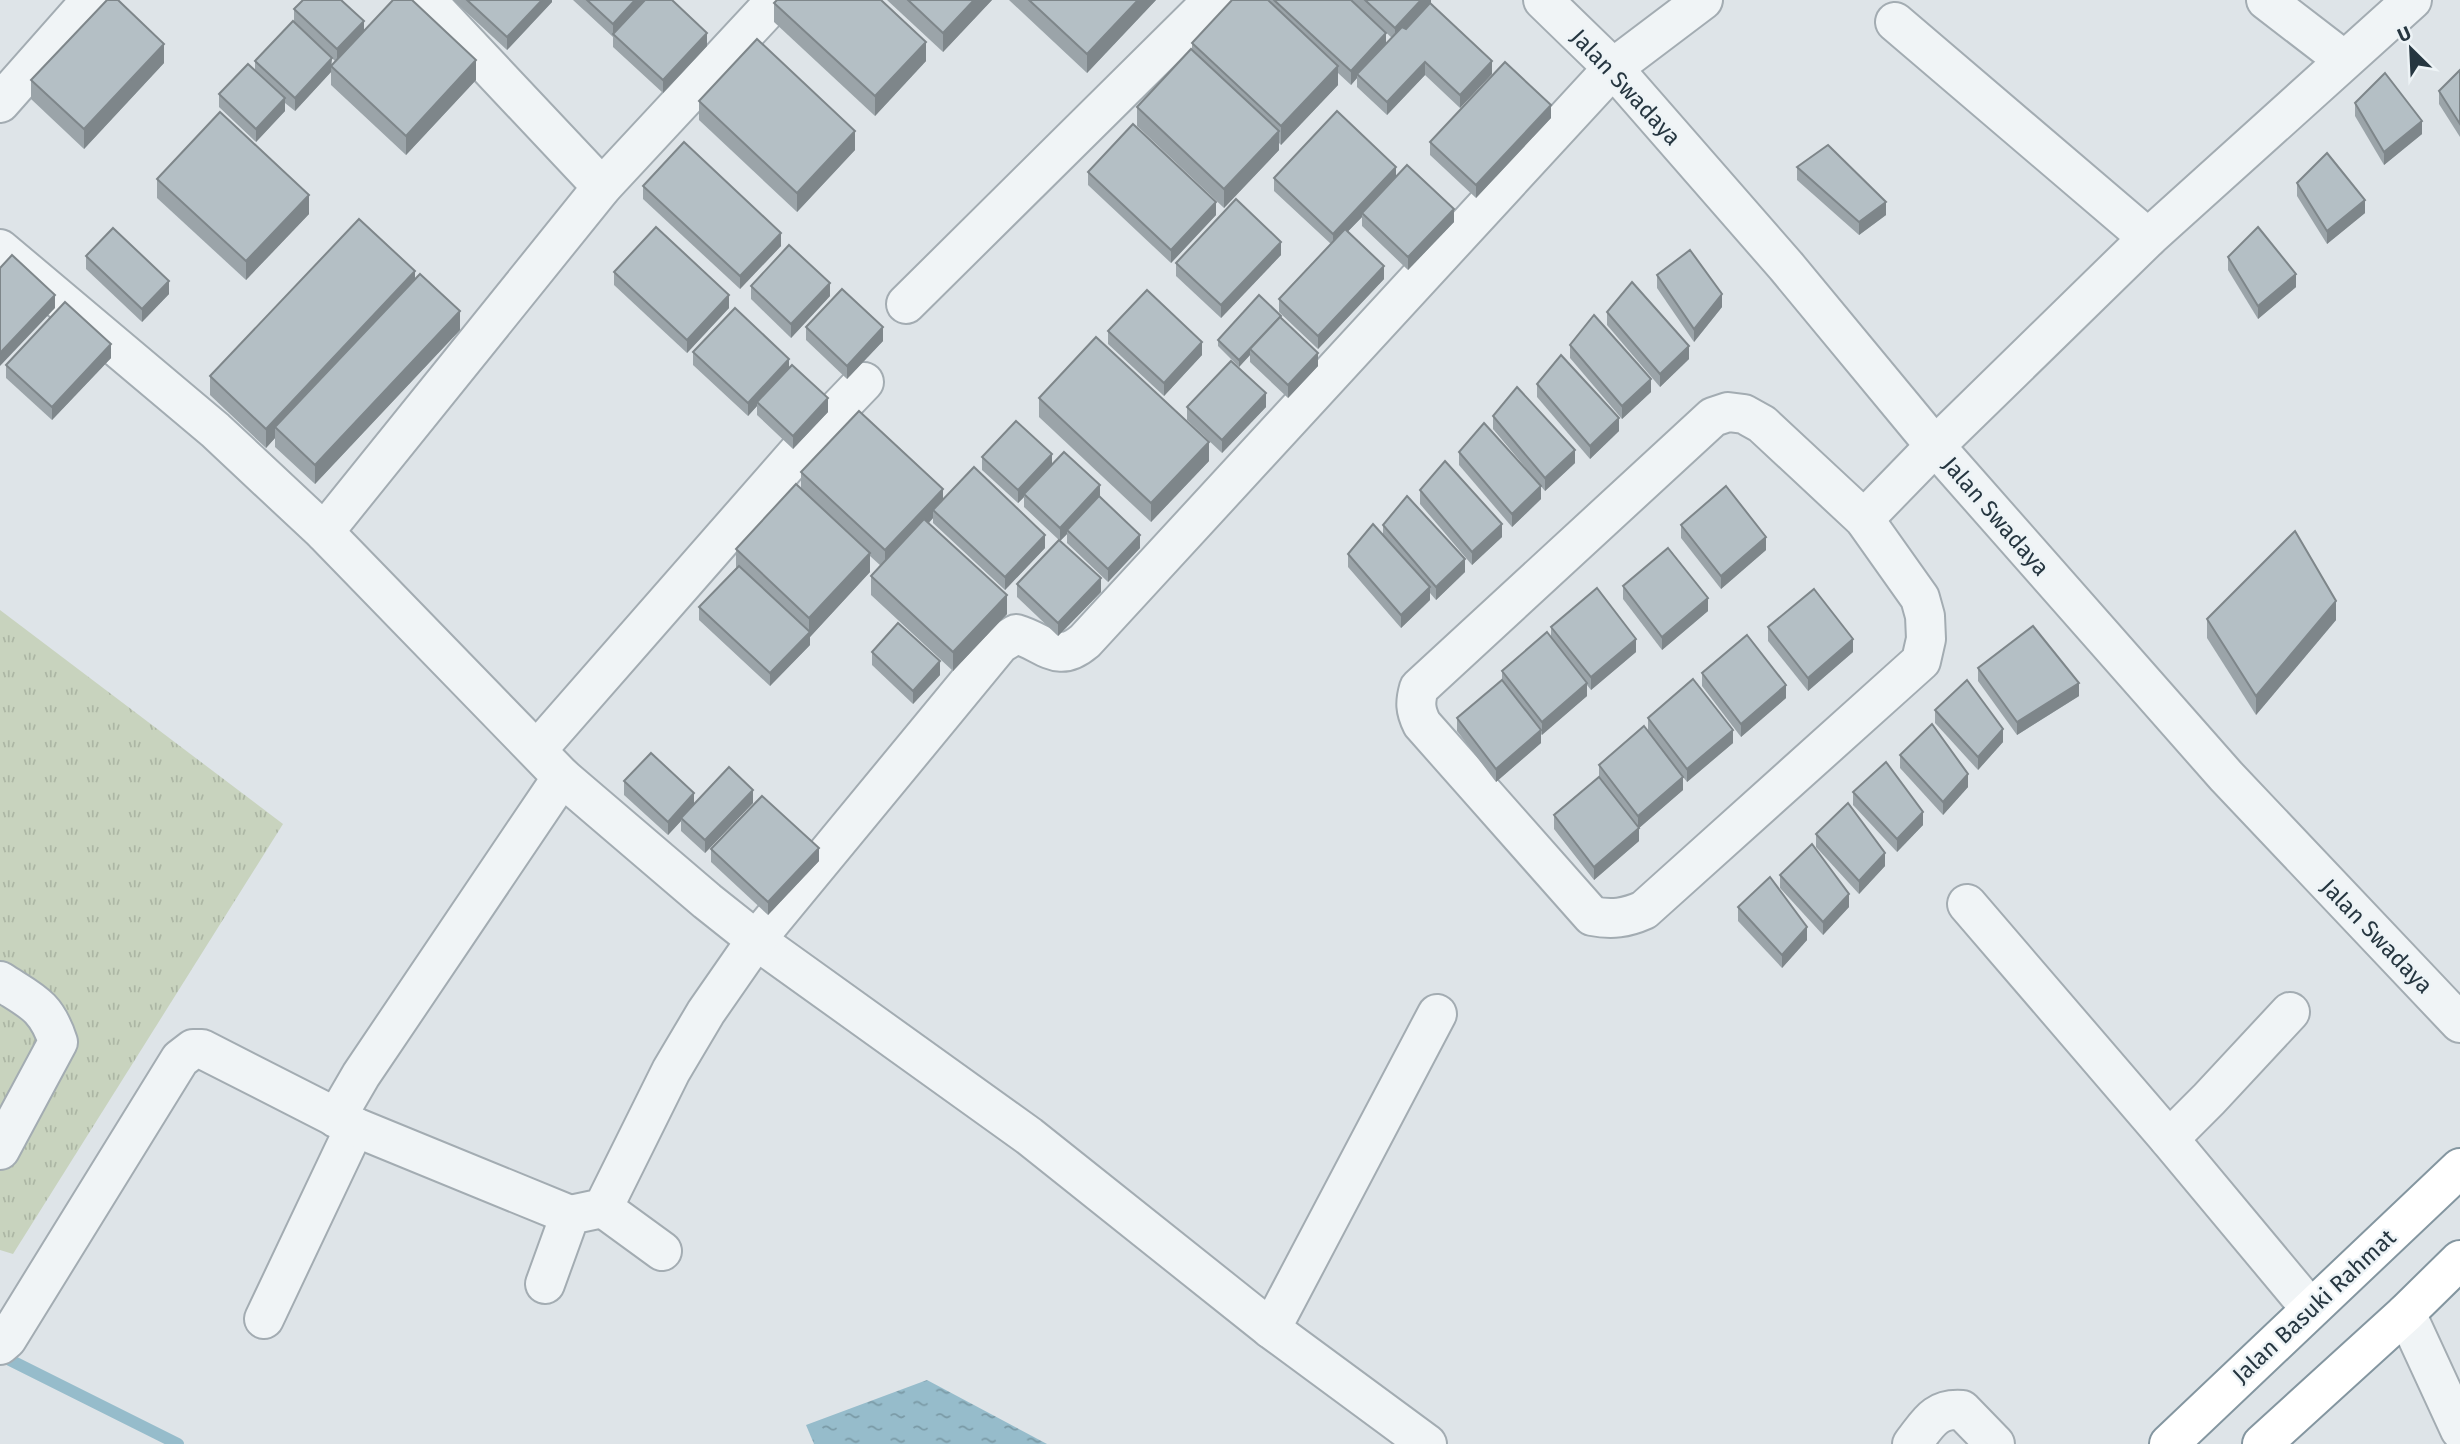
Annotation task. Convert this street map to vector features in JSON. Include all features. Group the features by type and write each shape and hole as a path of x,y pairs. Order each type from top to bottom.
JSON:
{"highway":[{"name":"Jalan Basuki Rahmat","path":"2169,1444 2460,1168"},
{"path":"2262,1444 2460,1260"}],"street":[{"path":"0,103 91,0"},
{"path":"426,0 602,187"},
{"path":"324,532 602,187 776,0"},
{"path":"906,303 1213,0"},
{"name":"Jalan Swadaya","path":"1543,0 1613,68 1786,266 1935,446 2226,776 2460,1023"},
{"path":"545,1283 706,1012 756,940 1000,643 1016,634 1061,653 1070,652 1085,641 1613,68 1703,0"},
{"path":"2266,0 2344,60"},
{"path":"1864,519 2148,238 2412,0"},
{"path":"1895,22 2148,238"},
{"path":"0,249 215,430 324,532 550,764 707,901 756,940 1029,1136 1271,1329 1427,1444"},
{"path":"264,1319 346,1123 361,1075 550,764 814,434 864,382"},
{"path":"1728,412 1744,414 1762,424 1864,519 1920,598 1925,616 1926,639 1921,661 1644,910 1627,917 1607,919 1592,916 1422,724 1416,712 1415,701 1419,688 1713,417 1728,412"},
{"path":"1967,904 2310,1308"},
{"path":"0,981 44,1010 58,1042 0,1150"},
{"path":"2169,1139 2290,1012"},
{"path":"1271,1329 1437,1014"},
{"path":"0,1345 7,1339 180,1059 193,1049 202,1049 346,1123 587,1211 662,1251"},
{"path":"2406,1313 2460,1430"},
{"path":"1912,1444 1934,1416 1947,1409 1962,1410 1995,1444"}],"green space":[{"path":"0,610 283,824 13,1254 0,1250"}],"water":[{"path":"927,1380 1047,1444 814,1444 806,1425"}],"building":[{"path":"107,0 118,0 164,44 84,129 31,80"},
{"path":"303,0 341,0 364,21 337,49 294,9"},
{"path":"393,0 412,0 476,60 406,136 331,66"},
{"path":"467,0 542,0 507,37"},
{"path":"587,0 635,0 613,24"},
{"path":"645,0 672,0 707,33 663,80 613,34"},
{"path":"777,0 881,0 926,42 875,96 774,3"},
{"path":"908,0 974,0 943,33"},
{"path":"1029,0 1138,0 1087,54"},
{"path":"1232,0 1268,0 1338,66 1281,126 1192,43"},
{"path":"1274,0 1351,0 1386,33 1351,71"},
{"path":"1365,0 1421,0 1395,28"},
{"path":"1430,3 1492,61 1460,95 1425,62 1387,102 1357,74 1402,27 1406,29"},
{"path":"293,21 332,58 295,98 255,61"},
{"path":"757,39 855,131 797,193 699,101"},
{"path":"1191,49 1279,131 1224,189 1137,107"},
{"path":"1505,62 1551,105 1476,185 1430,142"},
{"path":"248,64 285,98 256,129 219,94"},
{"path":"2460,70 2460,124 2439,91"},
{"path":"2385,73 2422,121 2384,152 2355,103"},
{"path":"1337,111 1396,167 1333,234 1274,178"},
{"path":"220,112 309,195 246,261 157,179"},
{"path":"1133,124 1216,202 1171,250 1088,172"},
{"path":"684,142 781,233 740,276 643,186"},
{"path":"1828,145 1886,202 1859,222 1797,167"},
{"path":"2327,153 2365,200 2327,231 2297,183"},
{"path":"1407,165 1454,209 1408,257 1362,213"},
{"path":"1236,199 1281,242 1221,305 1176,263"},
{"path":"359,219 415,271 266,429 210,376"},
{"path":"656,227 729,295 687,340 614,272"},
{"path":"2258,227 2296,274 2258,306 2228,257"},
{"path":"113,228 169,281 142,309 86,256"},
{"path":"1345,229 1384,266 1318,336 1279,299"},
{"path":"789,245 830,283 791,324 751,286"},
{"path":"1690,250 1722,294 1694,329 1657,275"},
{"path":"12,255 55,295 0,353 0,268"},
{"path":"420,274 460,311 315,465 275,427"},
{"path":"1632,282 1689,346 1660,374 1607,312"},
{"path":"842,289 883,327 847,366 806,327"},
{"path":"1147,290 1202,342 1164,383 1108,331"},
{"path":"1259,295 1281,316 1239,360 1218,340"},
{"path":"65,302 111,344 52,407 6,365"},
{"path":"735,308 789,359 748,403 693,352"},
{"path":"1594,315 1651,379 1622,406 1570,345"},
{"path":"1280,317 1318,353 1288,385 1250,349"},
{"path":"1096,337 1209,442 1151,503 1039,398"},
{"path":"1561,355 1619,418 1590,446 1537,384"},
{"path":"1231,361 1266,393 1222,440 1187,407"},
{"path":"792,365 828,398 793,436 757,402"},
{"path":"1517,387 1575,450 1545,478 1493,416"},
{"path":"859,411 943,489 885,550 801,472"},
{"path":"1016,421 1052,454 1018,490 982,457"},
{"path":"1484,423 1541,486 1512,514 1459,452"},
{"path":"1064,452 1100,485 1060,528 1024,494"},
{"path":"1445,461 1502,524 1472,552 1420,490"},
{"path":"974,467 1045,535 1005,577 933,510"},
{"path":"796,484 870,553 809,618 736,549"},
{"path":"1726,486 1766,537 1721,576 1681,525"},
{"path":"1099,496 1140,535 1108,569 1067,530"},
{"path":"1407,496 1465,559 1436,587 1383,525"},
{"path":"924,519 1007,595 953,652 871,576"},
{"path":"1373,524 1430,587 1401,615 1348,554"},
{"path":"2295,531 2336,601 2256,696 2207,619"},
{"path":"1059,540 1101,578 1058,623 1017,584"},
{"path":"1668,548 1708,598 1662,637 1623,586"},
{"path":"739,566 810,632 770,673 699,607"},
{"path":"1597,588 1636,639 1591,677 1551,627"},
{"path":"1814,589 1853,639 1808,678 1768,627"},
{"path":"898,623 940,661 913,691 872,652"},
{"path":"2033,626 2079,683 2017,722 1978,668"},
{"path":"1547,632 1587,683 1542,722 1502,671"},
{"path":"1747,635 1786,685 1741,724 1702,673"},
{"path":"1693,679 1733,730 1687,769 1648,718"},
{"path":"1502,680 1541,730 1496,769 1457,718"},
{"path":"1967,680 2003,729 1978,757 1935,710"},
{"path":"1932,724 1968,774 1943,802 1900,755"},
{"path":"1644,726 1683,777 1638,816 1599,765"},
{"path":"651,753 694,793 668,822 624,781"},
{"path":"1886,762 1923,812 1897,839 1853,792"},
{"path":"729,767 753,790 705,840 681,818"},
{"path":"1599,777 1639,828 1594,867 1554,815"},
{"path":"762,796 819,848 768,902 711,849"},
{"path":"1848,803 1885,853 1859,881 1816,834"},
{"path":"1812,844 1849,894 1823,922 1780,875"},
{"path":"1770,877 1807,927 1782,955 1738,907"}],"waterway":[{"path":"0,1355 178,1444"}]}
